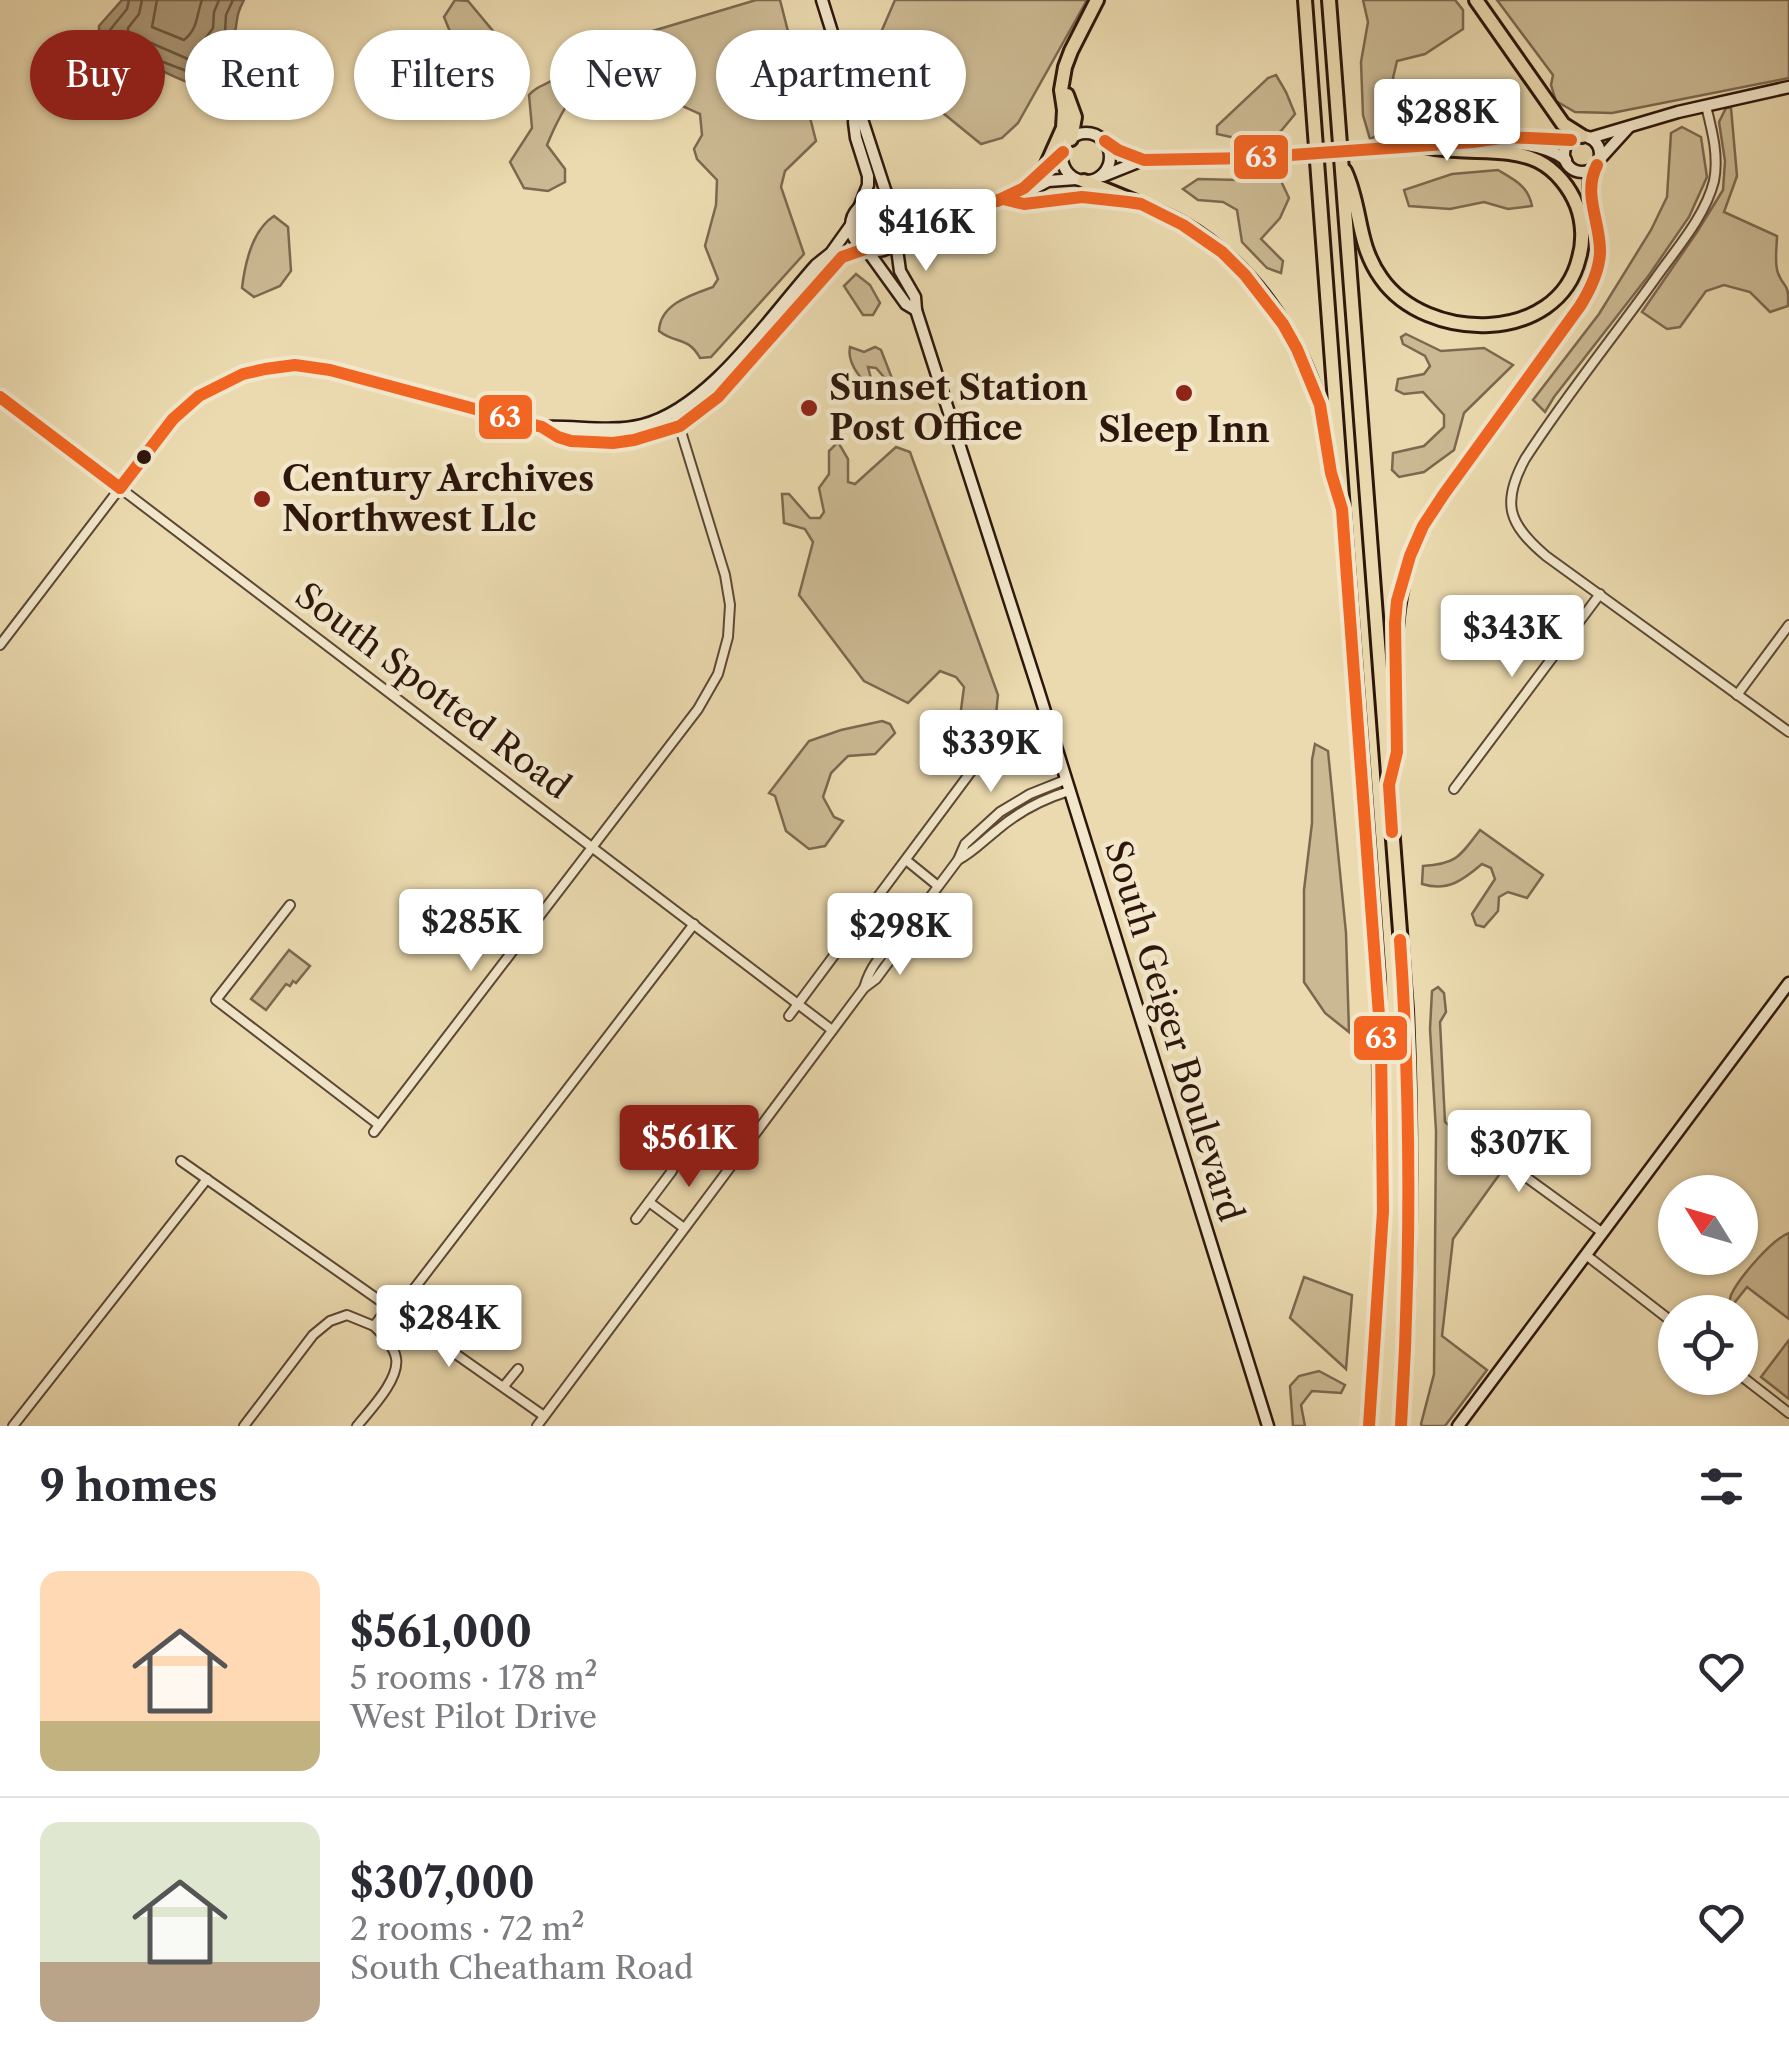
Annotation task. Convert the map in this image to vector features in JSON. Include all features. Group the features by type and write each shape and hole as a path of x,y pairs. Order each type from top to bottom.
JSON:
{"highway":[{"path":"1043,173 1063,128 1061,90 1071,51 1097,0"},
{"path":"1305,0 1381,1043 1383,1211 1369,1426"},
{"path":"1329,0 1406,1010 1410,1238 1400,1426"},
{"path":"1476,0 1563,124 1581,138"},
{"path":"1064,78 1075,118 1071,139"},
{"path":"1341,162 1351,184 1358,224 1371,259 1394,293 1413,306 1446,321 1479,326 1526,318 1553,301 1574,275 1582,248 1580,216 1560,178 1538,161 1525,157 1418,146"},
{"path":"1389,785 1397,752 1397,601 1410,556 1423,526 1444,494 1592,285 1599,266 1600,230 1588,184 1598,162"},
{"path":"1080,180 1183,224 1246,275 1297,348 1320,406 1330,473 1342,509"},
{"path":"1009,197 1024,204 1099,198 1141,204"}],"main road":[{"path":"822,0 831,30"},
{"path":"542,426 558,437 613,443 680,426 718,397 842,257 866,249 883,250 929,216 1009,197 1048,181 1100,177 1144,160 1250,158 1507,137 1581,138 1789,87"},
{"path":"854,120 868,185 851,225 855,240 866,249"},
{"path":"862,120 901,226 898,238"},
{"path":"1581,138 1565,150 1566,160 1569,167 1586,172 1630,127"},
{"path":"1009,197 1043,173 1071,139 1084,133 1144,160"},
{"path":"1581,138 1600,148 1598,162"},
{"path":"1100,177 1110,164 1105,142"},
{"path":"1473,142 1545,148 1566,160"},
{"path":"1063,152 1064,167 1080,180"},
{"path":"859,208 880,201 929,216"},
{"path":"120,488 174,419 199,396 243,374 295,365 330,370 542,426 617,429 642,425 675,412 705,390 831,253 851,225"},
{"name":"South Geiger Boulevard","path":"898,238 900,271 916,297 916,310 1268,1426"},
{"name":"South Geiger Boulevard","path":"866,249 906,304 916,310"},
{"name":"South Spotted Road","path":"0,397 120,488"},
{"path":"1458,1426 1789,983"}],"street":[{"path":"1706,106 1715,148 1715,178 1708,200 1525,459 1512,484 1511,508 1536,548 1789,732"},
{"path":"290,904 216,1000 377,1128 698,709 718,674 728,637 730,605 725,575 675,412"},
{"path":"0,645 120,488"},
{"name":"South Spotted Road","path":"120,488 832,1030"},
{"path":"1454,789 1600,594"},
{"path":"1738,694 1789,625"},
{"path":"789,1016 1002,730"},
{"path":"536,1426 832,1030 864,988 876,979 898,940 966,844 1000,812 1030,794 1067,785"},
{"path":"906,860 938,886"},
{"path":"374,1326 393,1308 694,924"},
{"path":"1457,1128 1603,1233"},
{"path":"182,1162 544,1416"},
{"path":"636,1219 672,1170"},
{"path":"13,1426 206,1179"},
{"path":"649,1202 684,1228"},
{"path":"1586,1255 1658,1311"},
{"path":"244,1426 313,1335 330,1320 348,1316 374,1326 396,1356 396,1372 357,1426"},
{"path":"504,1386 518,1369"},
{"path":"1758,1388 1789,1413"}],"shaded area":[{"path":"455,0 468,1 492,30 449,30 444,17"},
{"path":"756,0 780,0 788,30 716,30 716,120 811,120 816,141 785,171 781,187 804,254 711,357 700,358 691,346 659,331 671,307 713,287 718,279 705,246 716,205 717,180 697,159 694,149 702,135 700,114 696,112 696,30 656,30"},
{"path":"895,0 1087,0 1018,123 1002,138 981,144 952,120 966,120 966,30 882,30"},
{"path":"1363,0 1455,0 1463,10 1463,29 1425,54 1397,61 1393,78 1397,119 1391,129 1370,139 1363,115 1361,62 1368,22"},
{"path":"1497,0 1789,0 1789,78 1612,113 1575,112 1556,101 1551,85 1553,75"},
{"path":"1276,75 1295,114 1281,131 1259,143 1217,134 1217,126"},
{"path":"550,82 550,120 559,120 547,145 565,169 565,182 548,191 524,188 510,162 532,128 530,94"},
{"path":"1726,108 1731,108 1737,176 1724,212 1777,236 1777,269 1787,289 1788,306 1770,312 1750,292 1724,285 1706,291 1680,327 1667,329 1642,312 1723,190 1725,161 1719,122"},
{"path":"1682,127 1701,137 1707,177 1689,217 1545,412 1533,400 1599,314 1667,197 1671,133"},
{"path":"1498,170 1524,188 1532,206 1508,209 1484,202 1450,209 1409,206 1404,190 1452,174"},
{"path":"1198,179 1281,181 1289,198 1280,218 1261,239 1283,261 1281,273 1267,268 1242,242 1237,210 1223,202 1198,200 1183,189"},
{"path":"274,216 288,227 291,271 280,286 254,297 242,288 248,258 255,238"},
{"path":"856,274 870,285 880,303 873,315 863,315 844,286"},
{"path":"1406,334 1441,351 1484,348 1513,365 1464,413 1454,450 1424,472 1399,477 1392,470 1393,453 1424,446 1444,427 1444,415 1423,392 1404,394 1396,390 1398,379 1424,374 1430,366 1425,356 1403,344 1401,337"},
{"path":"850,347 864,352 875,347 881,350 893,381 891,385 876,368 868,367 872,382 868,385 854,368"},
{"path":"838,442 848,459 848,482 855,484 896,447 910,452 998,695 995,724 981,742 959,725 964,687 956,677 940,671 908,703 864,681 799,595 813,542 805,529 784,523 782,494 789,494 810,518 820,518 824,512 819,488 829,474 829,451"},
{"path":"882,721 890,724 895,733 875,754 848,756 831,773 823,797 834,817 843,821 825,846 809,849 786,831 775,796 769,793 809,741"},
{"path":"1315,744 1328,751 1346,933 1349,1032 1325,1013 1304,982 1304,890"},
{"path":"1480,830 1543,875 1527,898 1508,892 1499,897 1498,911 1484,927 1476,925 1472,914 1495,879 1491,868 1482,864 1447,885 1422,884 1423,866 1457,857"},
{"path":"289,950 310,966 296,983 286,984 266,1010 251,999"},
{"path":"1438,987 1444,993 1446,1012 1440,1022 1445,1122 1504,1168 1453,1239 1442,1336 1487,1370 1445,1426 1422,1426 1434,1374 1436,1131 1430,1029 1432,991"},
{"path":"1789,1233 1789,1319 1747,1287 1741,1295 1731,1295 1745,1275 1758,1275 1758,1259"},
{"path":"1304,1277 1352,1295 1346,1369 1290,1318"},
{"path":"1789,1340 1789,1399 1761,1377"},
{"path":"1319,1371 1345,1385 1341,1393 1312,1391 1301,1405 1305,1426 1293,1426 1290,1386 1299,1376"}],"water":[{"path":"122,0 244,0 235,30 185,30 185,81 165,73 165,30 99,30"}],"transit line":[{"name":"63","path":"1105,141 1144,160 1250,158 1507,137 1571,140"},
{"name":"63","path":"997,201 1024,188 1063,152"},
{"name":"63","path":"1392,832 1389,785 1397,752 1395,623 1410,556 1423,526 1444,494 1590,287 1600,253 1591,187 1597,165"},
{"name":"63","path":"900,234 929,216 1003,199 1024,204 1082,197 1141,204 1183,225 1222,252 1245,275 1283,324 1320,405 1331,473 1342,509 1381,1043 1383,1211 1369,1426"},
{"name":"63","path":"120,488 173,419 199,396 243,374 295,365 330,370 542,427 571,441 613,443 680,426 718,397 842,257 865,249"},
{"name":"63","path":"0,397 120,488"},
{"name":"63","path":"1400,940 1408,1183 1401,1426"}],"place":[{"name":"Sleep Inn","path":"1184,393"},
{"name":"Sunset Station Post Office","path":"809,408"},
{"name":"Century Archives Northwest Llc","path":"262,499"}]}
